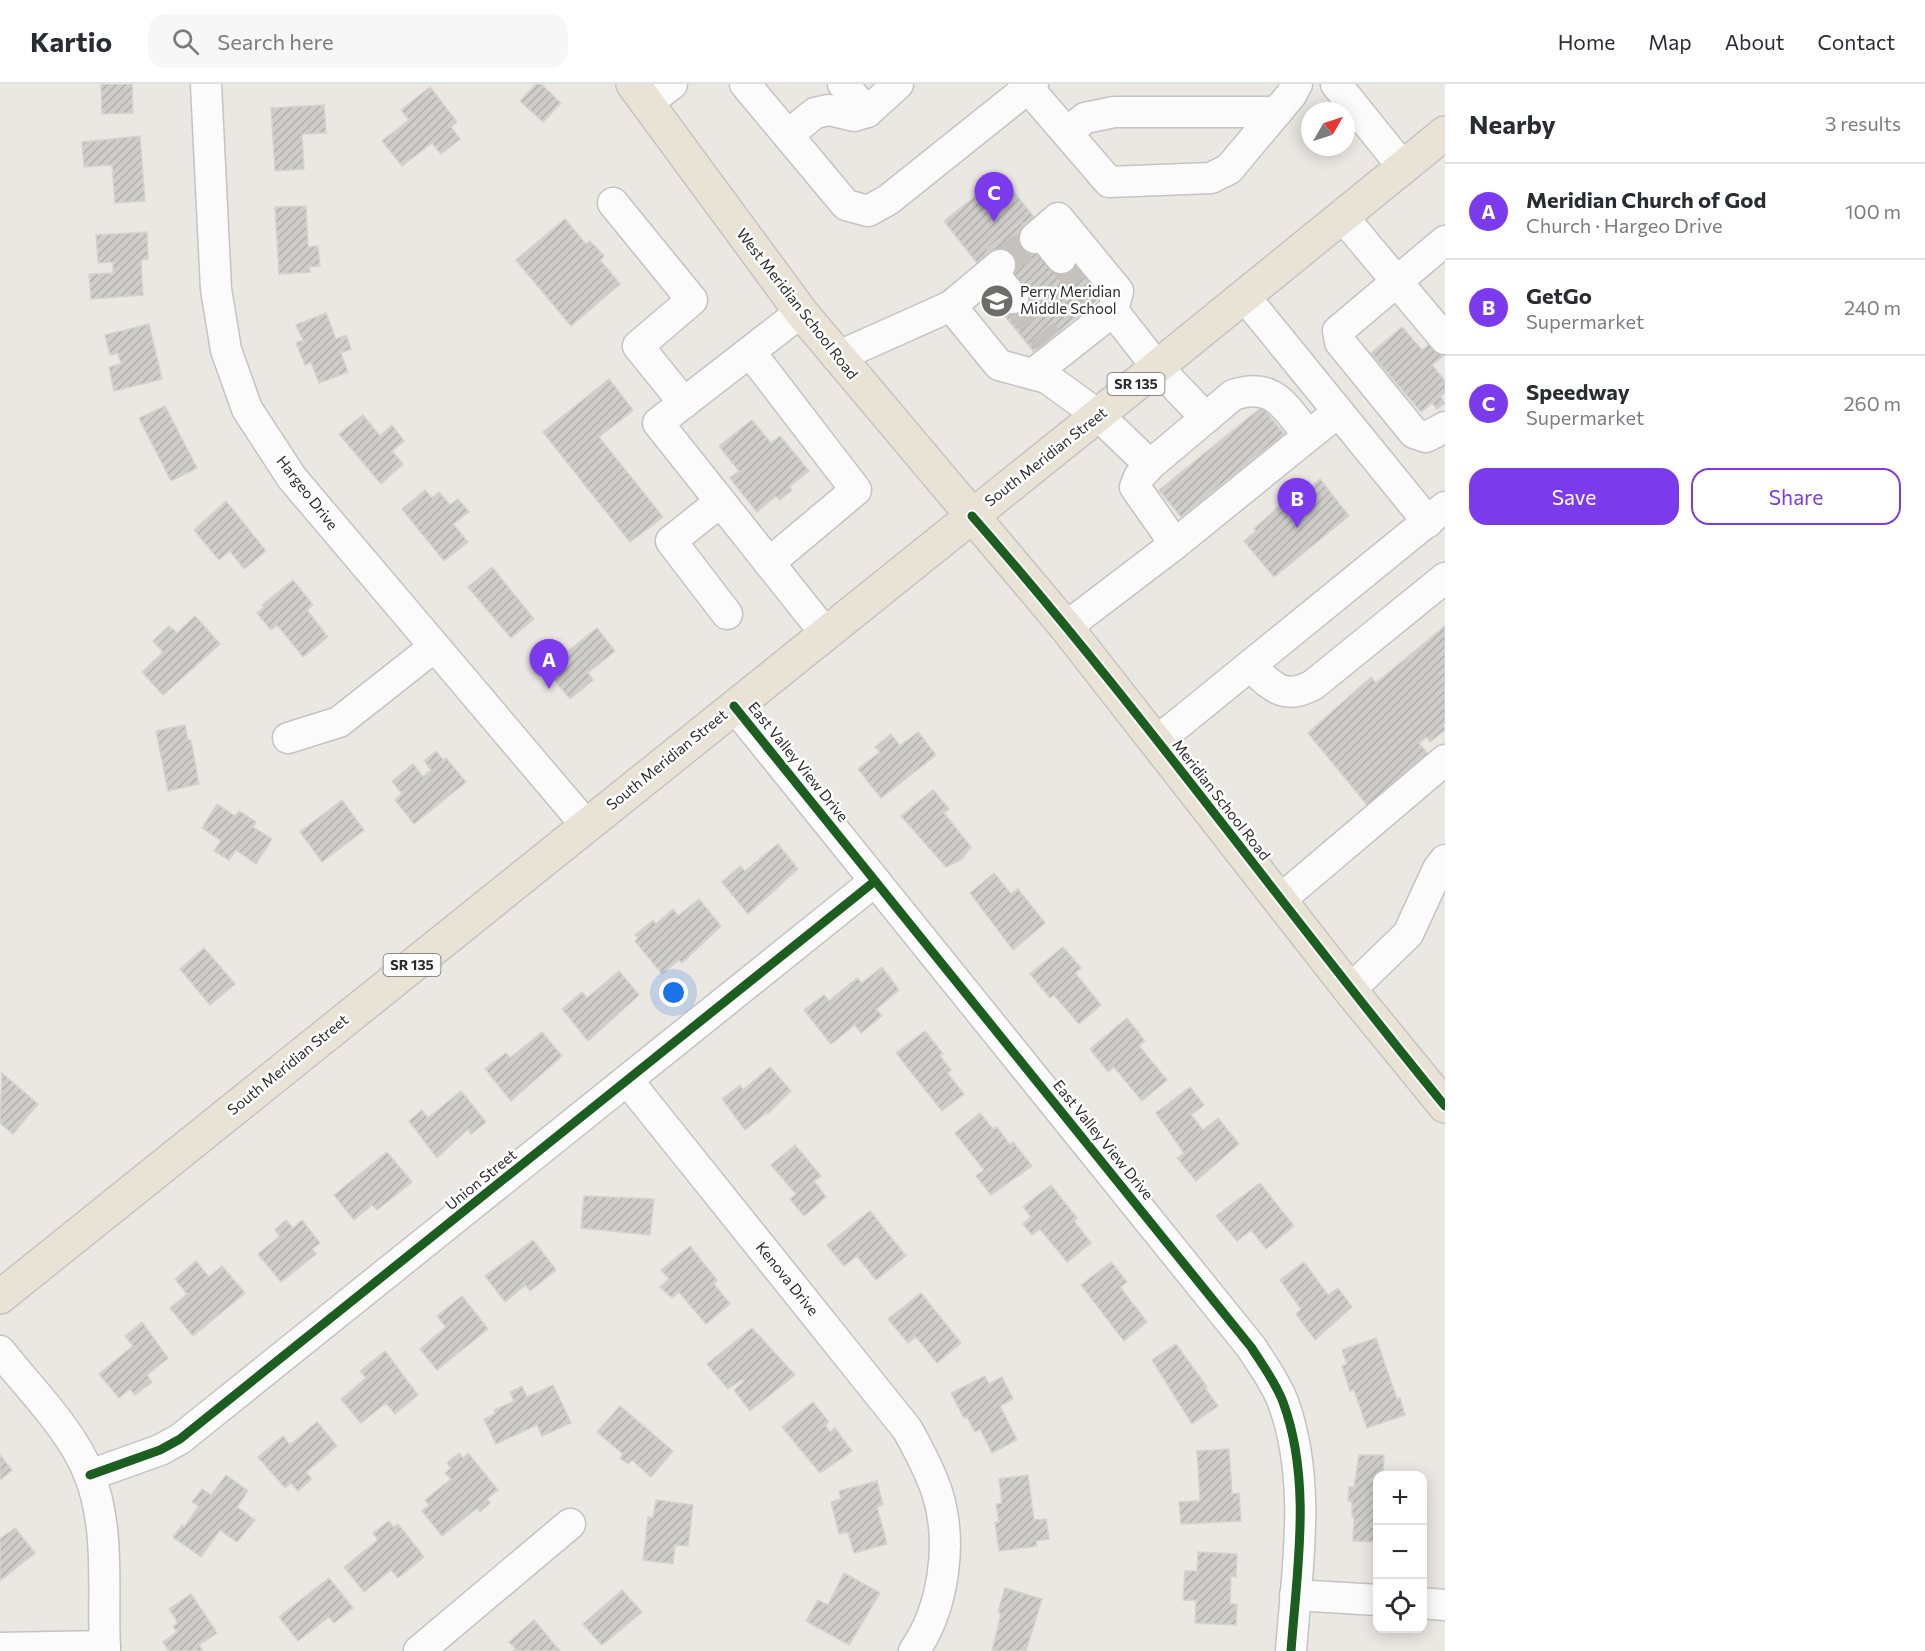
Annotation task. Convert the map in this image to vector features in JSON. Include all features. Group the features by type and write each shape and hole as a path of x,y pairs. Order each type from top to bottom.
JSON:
{"main road":[{"name":"West Meridian School Road","path":"651,90 801,312 972,516"},
{"name":"South Meridian Street","path":"0,1297 1245,297 1445,133"},
{"name":"Meridian School Road","path":"972,516 1066,627 1350,990 1445,1106"}],"street":[{"name":"Hargeo Drive","path":"206,84 216,289 226,351 247,409 292,478 586,825"},
{"path":"745,84 846,205 868,211 888,200 1030,86 1066,133 1109,182 1211,178 1229,169 1277,112 1297,84"},
{"path":"843,84 867,112"},
{"path":"788,135 815,112 829,110 854,116 867,112 898,84"},
{"path":"1336,84 1402,166"},
{"path":"1066,133 1085,118 1114,112 1277,112"},
{"path":"613,203 692,300 638,346 684,403"},
{"path":"1342,216 1398,280 1445,339"},
{"path":"1033,374 1053,347 1105,309 1119,291 1058,218 1038,236 1061,258"},
{"path":"1445,241 1338,331 1340,342 1414,433 1426,437 1445,427"},
{"path":"837,357 951,306 996,269 1013,298"},
{"path":"1156,742 1436,515 1338,412 1245,297"},
{"path":"951,306 999,365 1047,378 1098,415 1150,465"},
{"path":"1105,309 1206,417"},
{"path":"801,312 658,423 825,633"},
{"path":"750,352 856,490 769,563"},
{"path":"1317,386 1352,357"},
{"path":"1175,544 1135,487 1139,477 1150,465 1206,417 1233,395 1248,389 1263,390 1276,397 1308,435"},
{"path":"1066,627 1175,544 1338,412"},
{"path":"720,502 671,541 727,614"},
{"path":"1250,666 1276,689 1287,693 1300,691 1313,685 1445,578"},
{"path":"288,738 339,722 434,647"},
{"name":"East Valley View Drive","path":"734,706 1251,1347 1283,1400 1297,1449 1301,1490 1291,1651"},
{"path":"1280,900 1445,760"},
{"path":"1350,990 1408,934 1438,869 1445,860"},
{"name":"Union Street","path":"90,1475 160,1450 180,1439 875,881"},
{"name":"Kenova Drive","path":"628,1081 907,1430 927,1466 934,1485 945,1546 938,1598 924,1637 914,1651"},
{"path":"0,1352 75,1446 90,1475 103,1533 105,1649 0,1647"},
{"path":"419,1651 570,1524"},
{"path":"1295,1595 1373,1600"},
{"path":"1427,1603 1445,1605"}],"building":[{"path":"101,84 132,84 133,113 102,114"},
{"path":"536,84 541,84 561,103 543,122 520,101"},
{"path":"430,87 457,122 451,127 460,139 441,154 432,143 402,166 382,141 409,120 401,110"},
{"path":"324,105 326,133 302,134 304,169 275,171 271,108"},
{"path":"140,136 145,201 115,203 112,165 84,167 82,142"},
{"path":"1001,176 1034,217 977,263 944,221"},
{"path":"306,206 308,247 318,246 320,266 309,267 310,272 279,274 275,207"},
{"path":"565,219 586,244 590,241 604,256 600,260 620,284 571,326 516,260"},
{"path":"1021,222 1055,263 1076,247 1110,289 1034,352 999,309 1021,291 987,249"},
{"path":"147,232 148,259 141,260 143,295 91,299 89,274 113,273 113,262 98,263 96,235"},
{"path":"326,313 336,339 346,335 351,349 341,353 348,372 319,383 311,362 305,365 296,343 303,340 296,325"},
{"path":"149,324 162,379 114,391 109,367 121,364 118,353 110,355 105,335"},
{"path":"1402,327 1422,350 1433,341 1444,355 1432,365 1445,381 1445,393 1440,396 1445,403 1437,409 1432,403 1421,412 1371,353"},
{"path":"609,379 633,410 599,437 663,517 630,542 543,432"},
{"path":"165,406 197,468 171,481 139,418"},
{"path":"1262,407 1284,434 1181,517 1159,490"},
{"path":"363,415 380,436 392,425 404,441 392,451 403,464 381,484 339,434"},
{"path":"752,420 771,443 780,436 809,471 789,487 792,490 780,500 776,496 757,512 730,478 739,471 719,446"},
{"path":"1320,479 1349,516 1274,577 1244,541 1287,499 1306,486 1308,489"},
{"path":"425,490 432,498 439,492 450,505 458,499 469,512 453,524 468,542 444,561 402,509"},
{"path":"226,501 266,551 244,569 230,551 219,560 194,530"},
{"path":"492,567 534,619 511,638 468,587"},
{"path":"293,580 313,605 307,610 328,637 303,657 277,625 271,630 257,613 264,607 262,605"},
{"path":"195,616 220,644 163,695 142,672 163,652 153,641 169,626 177,633"},
{"path":"1445,626 1445,723 1443,725 1445,730 1430,742 1427,737 1419,743 1429,755 1368,806 1308,733 1371,677 1376,683"},
{"path":"597,628 615,651 588,673 593,680 570,699 545,669"},
{"path":"185,725 188,740 191,740 199,784 168,791 156,731"},
{"path":"918,732 936,755 881,798 858,769 880,752 875,747 891,734 900,746"},
{"path":"436,751 443,760 446,758 466,782 414,824 395,800 402,794 392,781 413,764 423,777 431,770 424,761"},
{"path":"933,790 949,809 944,813 971,847 961,860 946,867 901,816"},
{"path":"342,800 364,830 322,862 300,832"},
{"path":"217,804 235,816 239,811 256,822 253,827 272,839 256,864 236,850 229,860 214,851 221,841 202,828"},
{"path":"778,844 798,869 748,914 722,882 740,866 745,871"},
{"path":"994,873 1011,894 1018,889 1045,923 1013,950 970,893"},
{"path":"699,899 721,926 682,963 679,960 662,974 635,941 638,938 635,935 653,920 656,924 673,909 678,916"},
{"path":"1063,947 1081,968 1075,973 1101,1005 1079,1024 1054,995 1050,998 1030,974"},
{"path":"204,948 235,984 210,1005 180,969"},
{"path":"882,967 899,990 876,1009 882,1016 861,1033 855,1025 831,1044 804,1010 824,995 829,1001 857,978 862,983"},
{"path":"619,971 639,995 588,1041 562,1009 582,992 587,998"},
{"path":"1127,1018 1145,1041 1139,1046 1167,1080 1142,1101 1114,1067 1108,1072 1090,1049"},
{"path":"925,1031 943,1054 940,1056 951,1070 947,1073 964,1094 942,1111 896,1053"},
{"path":"542,1032 562,1056 511,1101 485,1069 506,1053 510,1058"},
{"path":"770,1067 791,1091 768,1114 767,1112 745,1130 722,1099 740,1085 743,1090"},
{"path":"2,1073 38,1104 13,1134 0,1123"},
{"path":"1190,1087 1204,1105 1191,1115 1203,1130 1218,1118 1239,1144 1196,1181 1177,1158 1184,1153 1156,1113"},
{"path":"461,1091 486,1122 471,1134 468,1129 437,1158 409,1121 422,1110 428,1118"},
{"path":"980,1113 993,1129 997,1127 1010,1145 1013,1142 1032,1166 991,1195 976,1176 984,1170 955,1133"},
{"path":"795,1145 821,1176 814,1181 826,1197 804,1216 790,1199 796,1194 771,1165"},
{"path":"387,1152 412,1182 377,1210 372,1205 354,1220 334,1195"},
{"path":"1260,1183 1294,1226 1266,1249 1251,1230 1237,1241 1216,1216"},
{"path":"1051,1185 1077,1218 1074,1221 1091,1243 1067,1262 1040,1229 1032,1235 1023,1224 1031,1217 1023,1207"},
{"path":"584,1196 654,1199 650,1235 581,1228"},
{"path":"870,1211 906,1256 876,1280 857,1256 844,1266 827,1245"},
{"path":"286,1220 293,1228 302,1220 320,1243 312,1249 316,1254 281,1282 258,1254 280,1236 275,1230"},
{"path":"533,1240 556,1270 530,1291 526,1285 505,1302 485,1276"},
{"path":"690,1246 717,1280 714,1284 730,1304 706,1324 679,1292 672,1298 660,1287 669,1279 661,1270"},
{"path":"196,1261 209,1277 222,1266 245,1293 193,1336 170,1308 187,1294 175,1279"},
{"path":"1111,1262 1127,1282 1120,1287 1147,1322 1124,1341 1081,1285"},
{"path":"1304,1262 1328,1295 1338,1288 1352,1307 1315,1340 1296,1314 1301,1309 1280,1280"},
{"path":"921,1293 961,1343 937,1363 916,1337 908,1343 888,1319"},
{"path":"462,1296 488,1329 437,1370 420,1349 446,1327 437,1316"},
{"path":"142,1322 168,1358 147,1375 152,1382 135,1395 130,1389 119,1398 99,1374 133,1346 125,1336"},
{"path":"752,1328 795,1375 750,1411 734,1390 744,1381 742,1379 728,1389 707,1364"},
{"path":"1376,1338 1397,1399 1400,1398 1405,1415 1367,1428 1354,1390 1350,1391 1342,1366 1347,1364 1342,1350"},
{"path":"1176,1344 1218,1406 1192,1424 1152,1360"},
{"path":"385,1351 418,1395 395,1414 386,1403 361,1423 341,1399 366,1378 360,1371"},
{"path":"985,1376 989,1384 1002,1377 1013,1399 1000,1406 1017,1440 992,1453 980,1429 975,1432 967,1417 964,1418 951,1393"},
{"path":"553,1385 571,1423 542,1436 537,1425 496,1444 484,1419 495,1414 494,1410 514,1401 510,1392 522,1386 527,1397"},
{"path":"813,1402 829,1422 825,1425 830,1432 835,1428 852,1451 820,1473 782,1427"},
{"path":"620,1406 673,1451 651,1477 632,1460 628,1464 620,1458 623,1454 597,1432"},
{"path":"317,1422 337,1446 306,1472 312,1479 298,1491 291,1483 285,1488 258,1457 283,1436 290,1445"},
{"path":"1229,1449 1232,1494 1239,1493 1241,1521 1181,1524 1179,1502 1200,1501 1197,1451"},
{"path":"459,1453 463,1458 468,1453 498,1490 487,1499 490,1503 480,1512 477,1508 442,1536 422,1511 429,1505 425,1500 451,1479 445,1473 451,1468 447,1463"},
{"path":"0,1455 12,1470 0,1480"},
{"path":"1359,1455 1384,1455 1383,1471 1373,1471 1373,1542 1353,1541 1354,1517 1352,1517 1352,1502 1348,1501 1349,1487 1354,1487"},
{"path":"226,1475 248,1491 237,1507 255,1520 237,1542 220,1530 201,1557 173,1537 182,1525 184,1527 199,1506 192,1502 202,1489 211,1495"},
{"path":"1028,1475 1034,1520 1046,1519 1049,1539 1036,1541 1037,1546 999,1551 995,1522 999,1522 996,1504 1002,1503 999,1479"},
{"path":"877,1481 883,1505 877,1507 887,1544 854,1553 848,1532 839,1534 831,1502 841,1499 839,1491"},
{"path":"656,1500 693,1505 688,1546 675,1545 673,1564 643,1560 648,1517 653,1518"},
{"path":"389,1521 393,1527 398,1524 424,1557 398,1578 391,1570 364,1592 344,1567 378,1540 373,1533"},
{"path":"15,1528 35,1553 0,1581 0,1539"},
{"path":"1198,1552 1237,1554 1236,1577 1231,1576 1230,1604 1237,1604 1236,1625 1195,1623 1196,1600 1183,1600 1185,1571 1197,1571"},
{"path":"844,1573 880,1593 849,1645 806,1621 818,1600 828,1605"},
{"path":"329,1578 353,1608 334,1623 329,1617 298,1641 279,1617"},
{"path":"1005,1588 1042,1599 1026,1651 992,1651 1001,1614 998,1612"},
{"path":"622,1590 642,1612 602,1645 583,1624"},
{"path":"191,1594 217,1633 199,1645 203,1651 169,1651 163,1642 177,1632 173,1626 178,1623 169,1609"},
{"path":"534,1620 560,1651 513,1651 516,1649 509,1642"}],"tunnel":[{"path":"1000,265 1035,238"},
{"path":"1061,258 1096,301"},
{"path":"1013,298 1048,340"}],"cycle path":[{"path":"972,516 1093,660 1445,1106"},
{"path":"734,706 1251,1347 1273,1381 1283,1402 1292,1432 1300,1494 1299,1557 1291,1651"},
{"path":"90,1475 160,1450 180,1439 875,881"}],"place":[{"name":"Speedway","path":"994,222"},
{"name":"Perry Meridian Middle School","path":"997,301"},
{"name":"GetGo","path":"1297,528"},
{"name":"Meridian Church of God","path":"549,689"}]}
